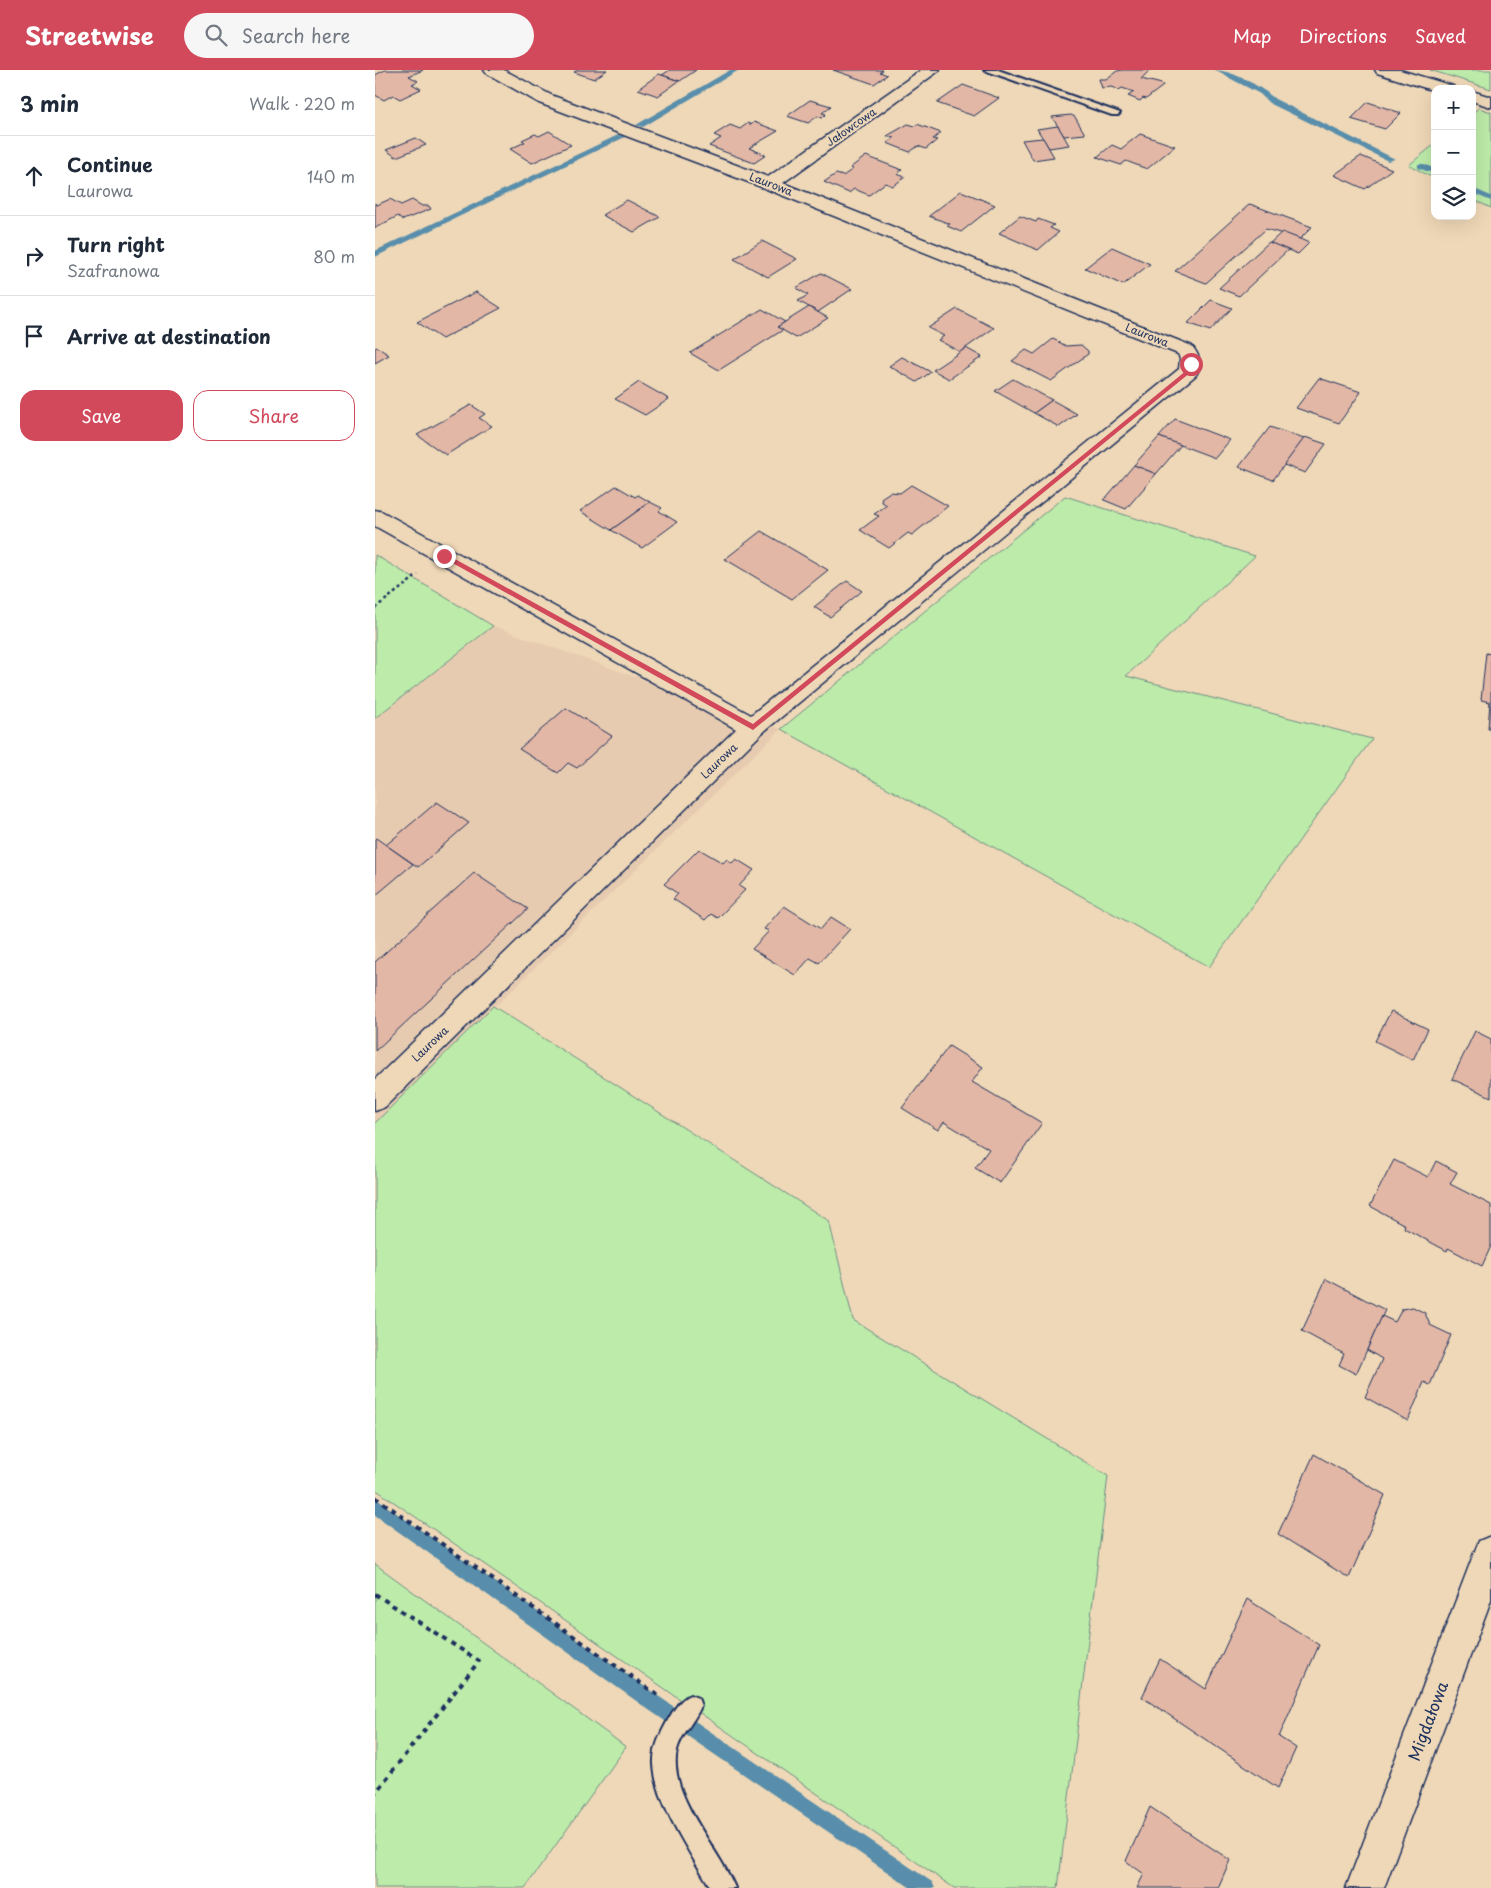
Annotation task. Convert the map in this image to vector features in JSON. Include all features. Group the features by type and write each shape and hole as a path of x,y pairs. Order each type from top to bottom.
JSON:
{"street":[{"name":"Laurowa","path":"375,1098 753,727 1189,371 1191,364 1190,356 1185,350 770,184 545,99 492,70"},
{"name":"Jałowcowa","path":"770,184 932,70"},
{"path":"1383,70 1434,85"},
{"path":"1476,97 1490,101"},
{"path":"375,517 753,727"},
{"name":"Migdałowa","path":"1365,1888 1491,1553"}],"lane":[{"path":"989,70 1115,113"},
{"path":"687,1711 666,1750 663,1764 673,1798 724,1888"}],"path":[{"path":"375,608 444,556"},
{"path":"375,1497 687,1711"},
{"path":"375,1594 479,1661 375,1793"}],"shaded area":[{"path":"493,626 781,729 375,1123 375,718"}],"green space":[{"path":"1430,70 1491,70 1491,89"},
{"path":"1479,108 1491,112 1491,208 1476,201 1476,110"},
{"path":"1431,147 1431,177 1409,165"},
{"path":"1065,496 1255,556 1126,676 1372,739 1209,967 781,729"},
{"path":"375,555 493,626 375,718"},
{"path":"493,1006 829,1221 853,1320 1108,1476 1058,1888 954,1888 375,1489 375,1123"},
{"path":"375,1564 626,1747 525,1888 375,1888"}],"building":[{"path":"385,70 423,70 409,76 418,81 412,84 421,89 400,99 393,95 384,100 375,95 375,75"},
{"path":"577,70 607,70 594,79 574,72"},
{"path":"670,70 696,70 680,81 662,75"},
{"path":"833,70 883,70 880,72 887,75 874,84"},
{"path":"1150,70 1141,79 1162,84 1163,86 1146,99 1143,98 1140,101 1128,96 1134,92 1122,88 1119,90 1111,87 1102,88 1099,79 1106,79 1117,71"},
{"path":"659,74 679,81 658,96 638,89"},
{"path":"963,85 999,98 974,116 937,103"},
{"path":"810,100 831,106 822,113 826,114 822,118 818,116 808,123 787,116"},
{"path":"1368,102 1401,113 1385,129 1351,119"},
{"path":"1071,115 1075,117 1085,134 1064,136 1052,117"},
{"path":"754,122 778,131 749,148 766,155 754,163 709,146 721,138 714,135 730,125 740,129 748,123 751,125"},
{"path":"908,124 915,126 917,124 941,133 933,139 937,140 926,149 918,146 910,152 887,143 894,138 887,136"},
{"path":"1058,126 1069,145 1049,148 1037,129"},
{"path":"549,131 571,145 532,163 510,149 525,142 522,140 535,134 539,136"},
{"path":"1140,134 1175,146 1147,169 1126,161 1121,165 1097,157 1112,145 1121,149"},
{"path":"416,138 426,145 396,157 386,150"},
{"path":"1043,138 1054,157 1033,160 1022,140"},
{"path":"866,156 902,170 897,174 905,177 893,186 885,183 869,195 854,189 849,193 824,182 836,174 843,176"},
{"path":"1361,156 1392,169 1365,189 1334,175"},
{"path":"961,191 995,205 961,232 947,226 950,224 929,216"},
{"path":"390,199 401,205 412,200 422,206 429,206 431,209 403,220 398,216 375,228 375,203 377,205"},
{"path":"627,200 660,217 634,232 602,215"},
{"path":"1250,204 1312,227 1300,239 1266,229 1206,283 1175,271"},
{"path":"1020,216 1036,222 1038,219 1054,225 1050,228 1059,232 1038,250 999,233"},
{"path":"1282,232 1309,243 1298,254 1270,243"},
{"path":"762,241 797,259 768,277 734,259"},
{"path":"1269,242 1288,250 1239,296 1219,288"},
{"path":"1112,247 1150,264 1123,285 1085,268"},
{"path":"821,273 852,289 818,312 798,301 808,295 796,288"},
{"path":"476,292 501,308 442,339 417,322"},
{"path":"1211,300 1232,308 1210,331 1188,323"},
{"path":"809,307 828,318 796,338 777,327"},
{"path":"762,309 785,322 777,327 783,330 719,370 690,353"},
{"path":"957,309 994,328 960,352 938,340 944,336 928,328"},
{"path":"1053,339 1066,346 1081,345 1088,351 1088,354 1051,381 1012,361 1026,350 1034,354"},
{"path":"377,347 389,355 375,363 375,348"},
{"path":"966,348 982,357 949,379 933,370"},
{"path":"902,357 931,372 917,382 889,366"},
{"path":"1319,378 1361,392 1339,423 1296,408"},
{"path":"1013,379 1052,400 1034,413 995,391"},
{"path":"639,382 669,399 645,415 615,399"},
{"path":"1052,400 1077,414 1059,427 1034,413"},
{"path":"471,405 485,414 479,418 492,426 446,455 417,435"},
{"path":"1175,419 1230,440 1215,458 1159,437"},
{"path":"1270,427 1304,439 1273,480 1239,467"},
{"path":"1159,437 1181,445 1156,474 1134,465"},
{"path":"1305,437 1326,444 1305,473 1284,465"},
{"path":"1134,465 1156,474 1126,509 1104,500"},
{"path":"911,485 948,506 912,535 908,533 889,548 860,530 879,516 874,514 887,505 882,502 881,498 890,492 900,493"},
{"path":"616,486 635,497 638,495 650,502 611,530 580,511"},
{"path":"650,502 662,508 659,511 677,522 642,548 611,530"},
{"path":"761,531 828,570 792,599 725,559"},
{"path":"847,581 862,591 830,617 814,607"},
{"path":"1486,653 1491,654 1491,728 1488,728 1490,702 1481,700"},
{"path":"566,708 612,736 577,768 568,763 558,773 519,749"},
{"path":"437,802 469,823 418,867 386,845"},
{"path":"375,839 413,864 375,896"},
{"path":"699,849 723,863 727,859 732,863 736,859 754,870 739,886 745,890 718,918 711,914 705,920 673,899 678,894 664,884"},
{"path":"474,873 528,909 375,1051 375,962"},
{"path":"784,906 821,929 831,917 850,929 819,963 810,958 795,975 752,949 769,931 764,929"},
{"path":"1391,1011 1428,1029 1413,1060 1375,1041"},
{"path":"1475,1031 1491,1039 1491,1097 1452,1079"},
{"path":"949,1046 983,1067 972,1082 1042,1123 1000,1183 975,1168 989,1149 944,1122 938,1130 902,1108"},
{"path":"1394,1160 1428,1177 1436,1161 1457,1172 1450,1184 1491,1205 1491,1246 1482,1266 1448,1248 1447,1251 1404,1228 1405,1225 1370,1206"},
{"path":"1326,1279 1385,1310 1356,1374 1339,1365 1344,1354 1302,1331"},
{"path":"1413,1307 1425,1313 1430,1325 1451,1335 1430,1385 1424,1382 1408,1421 1365,1397 1382,1359 1367,1350 1382,1316 1395,1322 1402,1309"},
{"path":"1314,1454 1385,1495 1349,1578 1278,1534"},
{"path":"1247,1599 1319,1645 1279,1737 1296,1748 1278,1788 1142,1697 1160,1659 1206,1689"},
{"path":"1150,1807 1230,1860 1218,1888 1137,1888 1144,1874 1126,1861"}],"waterway":[{"path":"640,125 735,70"},
{"path":"1218,70 1263,92 1272,101 1391,159"},
{"path":"375,254 621,137"},
{"path":"1421,166 1431,170"},
{"path":"1476,192 1491,199"},
{"path":"375,1506 655,1704 926,1888"}],"route":[{"path":"444,556 753,727 1189,371 1191,364"}]}
